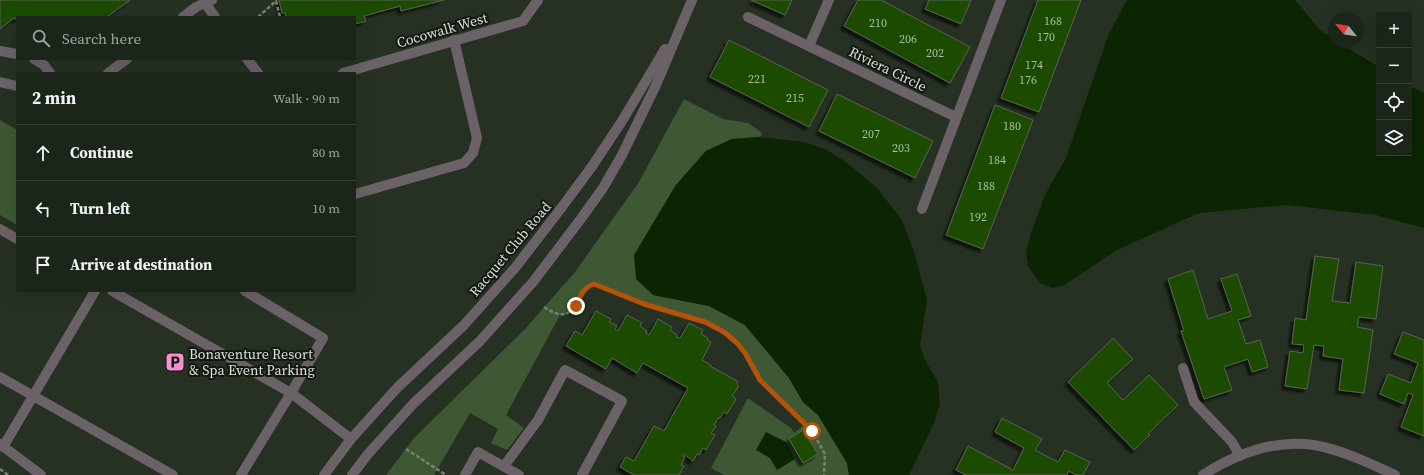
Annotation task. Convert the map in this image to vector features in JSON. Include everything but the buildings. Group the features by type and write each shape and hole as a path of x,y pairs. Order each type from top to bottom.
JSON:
{"street":[{"name":"Racquet Club Road","path":"352,475 368,454 413,404 480,341 532,282 580,220 622,155 656,84 692,0"},
{"path":"808,46 829,0"},
{"path":"922,209 1001,0"},
{"path":"184,16 196,7 208,2 215,16"},
{"name":"Cocowalk West","path":"346,72 523,21 534,3"},
{"name":"Racquet Club Road","path":"324,475 351,439 397,388 464,325 515,268 562,207 618,127 685,15"},
{"name":"Riviera Circle","path":"748,17 956,117"},
{"path":"356,194 464,163 473,153 477,138 454,40"},
{"path":"0,51 16,54"},
{"path":"36,60 44,65 49,72"},
{"path":"109,72 126,60"},
{"path":"248,60 257,72"},
{"path":"0,82 16,86"},
{"path":"0,229 16,238"},
{"path":"41,475 2,445 34,396 94,292"},
{"path":"114,292 292,393 351,439"},
{"path":"241,475 292,393 323,338 247,292"},
{"path":"1183,368 1194,402 1232,442 1240,456"},
{"path":"504,466 538,420 565,370 622,401 582,475"},
{"path":"0,377 173,475"},
{"path":"1203,475 1240,456 1273,446 1293,444 1314,445 1344,453 1394,475"},
{"path":"465,475 478,452 519,475"}],"path":[{"path":"259,16 276,1 278,3 280,16"},
{"path":"544,307 560,315 569,312 576,306 583,291 594,284 644,304 705,322 724,332 737,343 745,353 760,380 812,431 825,454 824,475"},
{"path":"406,449 446,475"},
{"path":"0,469 8,475"}],"shaded area":[{"path":"1127,0 1295,0 1321,31 1328,35 1328,48 1348,48 1376,65 1376,156 1412,156 1412,87 1424,93 1424,228 1376,215 1286,205 1199,213 1117,250 1063,286 1052,288 1040,283 1028,266 1026,252 1031,233 1045,195 1066,158 1108,36"},
{"path":"684,99 723,119 748,123 761,132 762,135 759,137 732,139 706,151 676,185 650,228 653,295 709,306 745,325 789,378 803,402 818,415 847,463 849,475 724,475 711,468 748,398 791,428 794,433 805,424 760,380 745,353 737,343 724,332 705,322 644,303 594,284 582,293 574,309 569,313 560,315 506,415 524,428 507,450 491,443 498,429 470,413 434,475 386,475 414,438 525,329 575,272 639,182"},
{"path":"0,120 16,129 16,224 0,215"},
{"path":"759,137 804,142 827,150 847,163 877,188 902,220 914,252 927,300 920,345 925,360 938,382 940,404 934,423 909,475 849,475 847,463 818,415 803,402 789,378 745,325 709,306 653,295 636,279 634,255 676,185 706,151 732,139"},
{"path":"766,432 786,442 795,459 777,470 770,458 756,450"}],"place":[{"name":"Bonaventure Resort & Spa Event Parking","path":"175,362"}],"route":[{"path":"576,306 583,291 594,284 644,304 705,322 724,332 737,343 745,353 760,380 812,431"}]}
